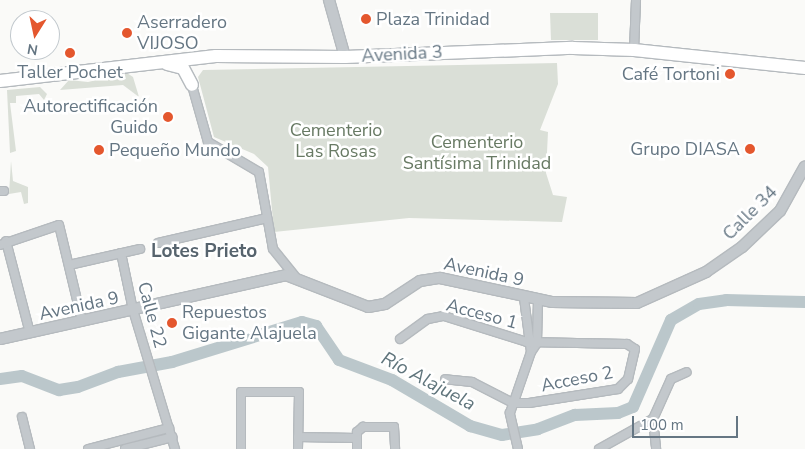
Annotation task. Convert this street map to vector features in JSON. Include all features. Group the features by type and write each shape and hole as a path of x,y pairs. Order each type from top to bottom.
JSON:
{"main road":[{"name":"Avenida 3","path":"0,81 216,56 345,57 634,50 805,68"},
{"path":"192,86 199,64 216,56"},
{"path":"155,62 180,66 192,86"}],"street":[{"path":"329,0 345,57"},
{"path":"634,50 636,0"},
{"path":"186,58 208,142 259,172 272,244 280,261 281,270 274,277"},
{"name":"Calle 34","path":"706,272 742,247 780,211 805,166"},
{"path":"158,243 267,218"},
{"path":"30,333 3,243 59,225 82,321"},
{"path":"69,265 140,249"},
{"name":"Calle 22","path":"121,253 133,310 175,449"},
{"path":"280,261 295,276"},
{"name":"Avenida 9","path":"0,339 274,277 295,276 368,307 385,304 430,278 538,300 629,304 706,272"},
{"path":"524,298 532,343"},
{"path":"518,449 511,424 513,404 531,352 538,300"},
{"name":"Acceso 1","path":"400,339 428,319 444,316 532,343"},
{"name":"Acceso 2","path":"513,404 618,389 628,379 635,356 635,349 628,344 532,343"},
{"path":"656,449 653,419 671,379 686,372"},
{"path":"445,379 472,382 513,404"},
{"path":"241,449 241,392 299,392 298,449"},
{"path":"22,417 30,449"},
{"path":"599,449 653,419"},
{"path":"357,449 357,435 363,427 394,426 395,449"},
{"path":"88,449 170,428"},
{"path":"298,437 357,435"},
{"path":"125,449 172,437"}],"green space":[{"path":"550,13 598,13 598,40 551,40"},
{"path":"557,63 558,84 540,130 548,132 546,173 553,195 567,197 562,222 409,218 274,232 268,167 254,154 214,137 198,77 203,70"},
{"path":"127,73 133,77 139,97 123,85 60,90 69,80 88,82"},
{"path":"40,87 47,94 44,100 39,94 16,96 16,103 10,103 16,151 10,153 7,90"},
{"path":"11,161 13,181 28,187 28,203 24,204 21,192 9,194"}],"waterway":[{"name":"Río Alajuela","path":"0,379 22,376 59,390 78,387 118,372 172,362 302,322 316,326 339,360 392,380 470,426 502,435 538,429 575,415 618,413 633,407 671,320 699,304 726,300 805,302"}],"place":[{"name":"Plaza Trinidad","path":"366,19"},
{"name":"Aserradero VIJOSO","path":"127,33"},
{"name":"Taller Pochet","path":"70,53"},
{"name":"Café Tortoni","path":"730,74"},
{"name":"Autorectificación Guido","path":"168,117"},
{"name":"Grupo DIASA","path":"750,149"},
{"name":"Pequeño Mundo","path":"99,150"},
{"name":"Repuestos Gigante Alajuela","path":"172,323"}],"district":[{"name":"Lotes Prieto","path":"204,252"}],"park label":[{"name":"Cementerio Las Rosas","path":"336,141"},
{"name":"Cementerio Santísima Trinidad","path":"477,153"}]}
